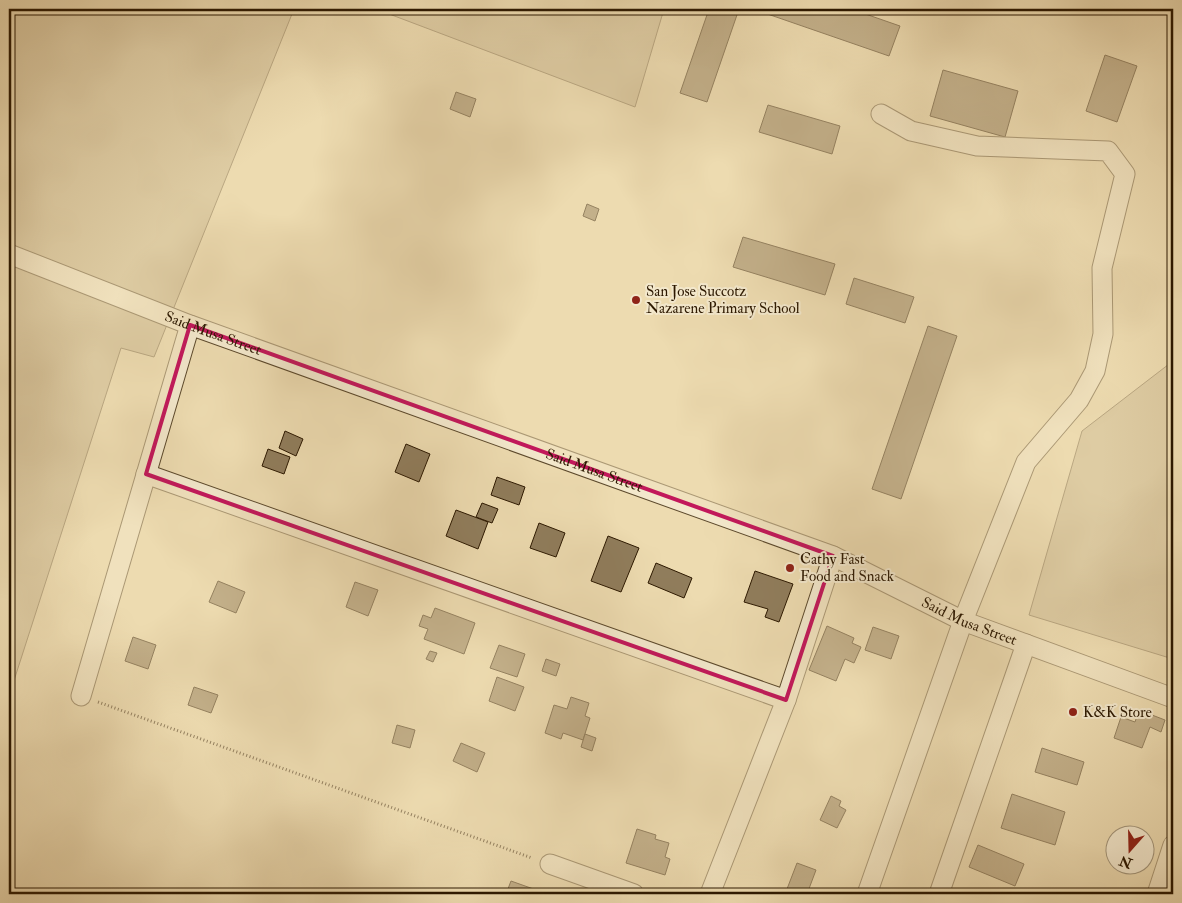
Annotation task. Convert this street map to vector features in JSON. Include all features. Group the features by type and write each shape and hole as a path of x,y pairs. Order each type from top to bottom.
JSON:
{"street":[{"path":"867,894 963,621 1026,462 1079,400 1095,371 1104,334 1102,268 1125,174 1108,150 977,146 911,132 881,114"},
{"name":"Said Musa Street","path":"9,254 190,325 833,556 963,621 1173,698"},
{"path":"81,696 190,325"},
{"path":"146,474 786,700"},
{"path":"710,894 786,700 833,556"},
{"path":"938,894 1026,644"},
{"path":"1157,894 1173,845"},
{"path":"550,864 634,894"}],"path":[{"path":"81,696 550,864"}],"highlighted area":[{"path":"190,325 833,556 786,700 146,474"}],"shaded area":[{"path":"9,9 294,9 154,357 121,348 9,696"},
{"path":"376,9 664,9 635,107"},
{"path":"1173,361 1173,659 1029,615 1082,431"}],"building":[{"path":"709,9 739,9 707,102 680,93"},
{"path":"753,9 851,9 900,26 889,56"},
{"path":"1105,55 1137,66 1117,122 1086,111"},
{"path":"943,70 1018,91 1005,137 930,116"},
{"path":"456,92 476,99 470,117 450,109"},
{"path":"768,105 840,126 832,154 759,132"},
{"path":"587,204 599,209 595,221 583,216"},
{"path":"743,237 835,264 825,295 733,267"},
{"path":"854,278 914,297 905,323 846,304"},
{"path":"928,326 957,336 901,499 872,489"},
{"path":"285,431 303,439 296,456 279,448"},
{"path":"406,444 430,454 419,482 395,472"},
{"path":"268,449 290,457 284,474 262,466"},
{"path":"497,477 525,487 519,505 491,495"},
{"path":"482,503 498,509 492,523 476,517"},
{"path":"456,510 488,522 478,549 446,536"},
{"path":"539,523 565,533 556,557 530,548"},
{"path":"608,536 639,548 621,592 591,581"},
{"path":"656,563 692,578 684,598 648,583"},
{"path":"755,571 793,584 779,622 765,617 768,609 744,602"},
{"path":"218,581 245,592 236,613 209,602"},
{"path":"355,582 378,590 368,616 346,607"},
{"path":"435,608 475,623 464,654 424,639 428,629 419,626 423,615 431,618"},
{"path":"827,626 854,638 852,643 861,647 854,663 845,659 836,681 809,670"},
{"path":"873,627 899,636 891,659 865,650"},
{"path":"133,637 156,645 148,669 125,661"},
{"path":"499,645 525,654 517,677 490,668"},
{"path":"430,651 437,653 433,662 426,659"},
{"path":"546,659 560,664 556,676 542,671"},
{"path":"497,677 524,687 515,711 489,701"},
{"path":"194,687 218,695 211,713 188,705"},
{"path":"571,697 589,703 585,716 590,718 583,740 563,733 561,739 545,733 554,705 567,709"},
{"path":"1139,710 1165,720 1161,732 1150,727 1142,748 1114,738 1121,717 1135,722"},
{"path":"397,725 415,730 410,748 392,743"},
{"path":"585,734 596,738 592,751 581,747"},
{"path":"461,743 485,753 477,772 453,761"},
{"path":"1042,748 1084,762 1077,785 1035,772"},
{"path":"1012,794 1065,812 1055,845 1001,828"},
{"path":"831,796 841,801 839,806 846,810 837,828 820,820"},
{"path":"637,829 656,835 655,839 669,843 665,857 670,859 665,875 626,863"},
{"path":"978,845 1024,864 1015,886 969,867"},
{"path":"797,863 816,870 807,894 787,889"},
{"path":"511,881 542,892 541,894 506,894"}],"place":[{"name":"San Jose Succotz Nazarene Primary School","path":"636,300"},
{"name":"Cathy Fast Food and Snack","path":"790,568"},
{"name":"K&K Store","path":"1073,712"}]}
